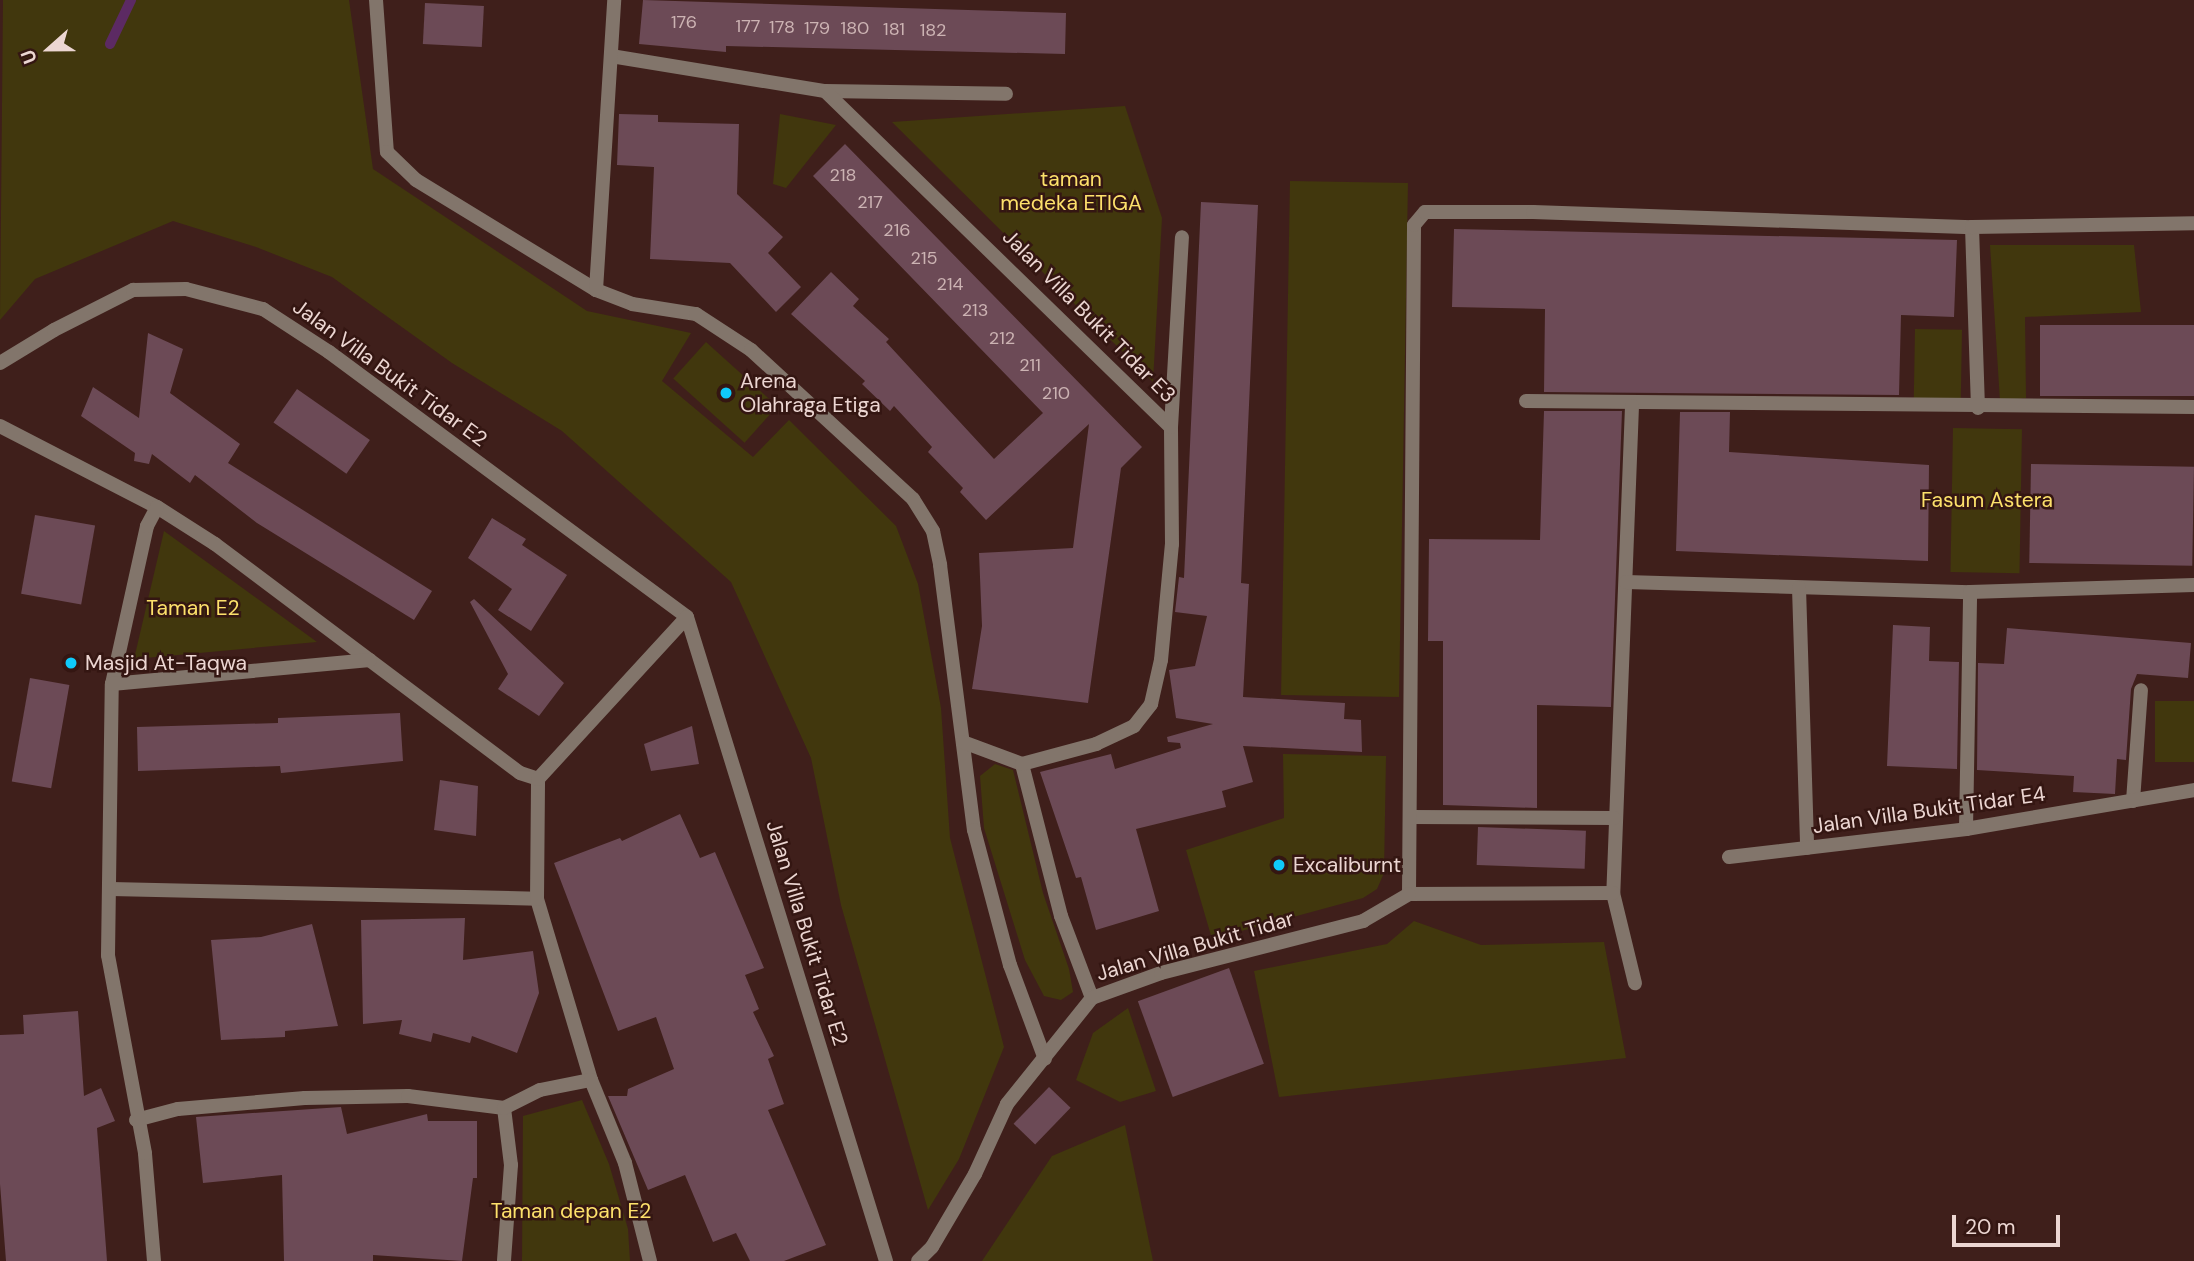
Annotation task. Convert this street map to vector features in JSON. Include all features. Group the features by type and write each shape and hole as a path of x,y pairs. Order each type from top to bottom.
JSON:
{"street":[{"path":"376,0 387,152 416,180 596,290 632,304 696,314 718,328 751,350 913,499 933,531 940,565 974,830 1010,965 1045,1059"},
{"path":"596,290 614,0"},
{"path":"611,56 825,91 1006,94"},
{"name":"Jalan Villa Bukit Tidar E3","path":"825,91 1171,427"},
{"path":"1613,893 1409,894 1414,225 1425,212 1972,227 2194,223"},
{"path":"1972,227 1978,408"},
{"name":"Jalan Villa Bukit Tidar E3","path":"1022,764 1096,744 1134,726 1151,704 1161,660 1172,544 1171,427 1182,237"},
{"name":"Jalan Villa Bukit Tidar E2","path":"0,363 54,330 133,290 186,289 263,309 329,352 687,617 886,1261"},
{"path":"1526,401 1632,405 2194,407"},
{"path":"1632,405 1613,893 1635,983"},
{"path":"0,426 157,507 215,544 520,773 538,779"},
{"path":"154,1261 146,1165 108,955 112,684 147,526 157,507"},
{"path":"1626,582 1970,592 2194,584"},
{"path":"1799,587 1807,848"},
{"path":"1966,830 1970,592"},
{"path":"650,1261 625,1163 591,1080 537,899 538,779 687,617"},
{"path":"112,684 370,660"},
{"path":"2133,801 2141,690"},
{"path":"963,741 1022,764 1061,916 1092,998"},
{"name":"Jalan Villa Bukit Tidar E4","path":"1729,857 1966,830 2194,790"},
{"path":"1410,817 1614,818"},
{"path":"111,889 514,902 537,899"},
{"name":"Jalan Villa Bukit Tidar","path":"918,1261 932,1247 975,1174 1007,1104 1092,998 1161,973 1363,921 1409,894"},
{"path":"136,1120 178,1109 305,1098 408,1096 504,1108 540,1090 591,1080"},
{"path":"504,1108 511,1165 504,1261"}],"green space":[{"path":"3,0 349,0 373,169 587,311 691,333 662,381 753,457 789,420 896,526 918,584 941,708 950,838 1004,1047 959,1159 928,1210 841,905 811,758 731,582 562,431 452,363 332,277 256,247 173,221 35,279 0,320"},
{"name":"taman medeka ETIGA","path":"1125,106 1162,218 1153,382 892,122"},
{"path":"780,114 836,125 786,188 773,184"},
{"path":"1290,181 1408,183 1399,697 1281,695"},
{"path":"1990,245 2134,245 2141,312 2025,317 2026,398 2000,401"},
{"path":"1915,329 1962,330 1961,405 1914,404"},
{"name":"Arena Olahraga Etiga","path":"706,342 777,406 745,443 673,378"},
{"name":"Fasum Astera","path":"1953,428 2022,429 2019,573 1950,572"},
{"name":"Taman E2","path":"164,531 317,642 134,659"},
{"path":"2155,701 2194,701 2194,762 2155,762"},
{"path":"1283,754 1386,756 1384,873 1377,889 1363,898 1212,939 1186,850 1284,818"},
{"path":"995,764 1013,770 1043,893 1069,969 1073,992 1061,1000 1044,996 1025,960 984,828 980,776"},
{"path":"1414,921 1481,945 1604,942 1626,1058 1279,1097 1254,971 1387,944"},
{"path":"1128,1008 1156,1091 1120,1102 1076,1080 1093,1033"},
{"name":"Taman depan E2","path":"582,1100 609,1164 628,1229 630,1261 522,1261 523,1116"},
{"path":"1125,1125 1153,1261 982,1261 1052,1156"}],"building":[{"path":"643,0 1066,13 1065,54 726,46 726,52 639,44"},
{"path":"425,3 484,6 482,47 423,44"},
{"path":"619,114 658,115 658,122 739,124 737,194 783,237 768,253 801,287 776,312 730,263 650,259 654,167 617,165"},
{"path":"845,144 1142,447 1121,468 1088,703 972,689 982,626 979,553 1073,548 1089,424 986,520 960,492 963,488 928,452 932,447 894,406 890,411 862,384 865,381 791,314 831,272 859,299 853,306 889,339 886,342 994,459 1043,413 813,176"},
{"path":"1201,202 1258,205 1241,583 1249,584 1243,697 1345,703 1344,719 1361,720 1362,752 1243,746 1253,782 1222,791 1226,807 1136,829 1159,911 1096,930 1081,877 1076,878 1040,772 1111,754 1115,769 1181,748 1180,743 1168,742 1167,737 1213,724 1176,718 1169,670 1195,666 1207,616 1175,612 1179,577 1184,578"},
{"path":"1454,229 1957,240 1954,317 1901,315 1899,395 1544,392 1545,309 1452,307"},
{"path":"2040,325 2194,325 2194,396 2040,396"},
{"path":"148,333 183,349 170,393 240,444 228,463 432,591 414,620 257,523 195,475 190,483 152,454 149,464 134,461 135,453 81,416 93,387 139,418"},
{"path":"297,389 370,440 346,474 273,423"},
{"path":"1544,411 1622,411 1611,707 1537,705 1537,808 1443,805 1443,641 1428,641 1429,539 1540,540"},
{"path":"1680,412 1730,412 1729,452 1929,465 1928,561 1676,551"},
{"path":"2031,464 2194,467 2192,566 2029,563"},
{"path":"35,515 95,526 81,604 21,594"},
{"path":"492,518 526,539 522,545 567,575 531,631 498,610 512,589 468,558"},
{"path":"474,599 564,683 539,716 498,689 508,674 470,602"},
{"path":"1893,625 1930,627 1929,661 1959,662 1957,769 1887,766"},
{"path":"2007,628 2191,643 2188,678 2137,674 2131,689 2126,760 2117,759 2115,794 2073,792 2074,776 1977,770 1978,663 2004,664"},
{"path":"30,678 69,685 51,788 12,781"},
{"path":"400,713 403,761 281,773 280,766 138,771 137,727 278,723 278,718"},
{"path":"692,726 699,764 651,771 644,744"},
{"path":"440,780 478,786 476,836 434,830"},
{"path":"680,814 700,858 715,852 764,968 745,975 759,1009 753,1012 774,1056 768,1059 784,1104 768,1110 826,1245 784,1261 750,1261 736,1233 713,1242 685,1175 648,1190 608,1096 627,1096 628,1089 674,1069 656,1017 618,1031 554,863 620,838 622,841"},
{"path":"1478,827 1586,831 1585,869 1477,865"},
{"path":"465,918 463,960 533,951 539,993 517,1053 472,1036 470,1043 433,1033 431,1042 399,1034 402,1020 363,1024 361,920"},
{"path":"312,924 338,1026 285,1031 285,1037 221,1040 211,940 261,937"},
{"path":"1229,968 1264,1064 1173,1097 1138,1001"},
{"path":"78,1011 84,1096 101,1088 115,1121 97,1128 107,1261 6,1261 0,1184 0,1035 24,1034 23,1015"},
{"path":"1049,1087 1071,1108 1035,1145 1014,1124"},
{"path":"341,1107 347,1134 427,1114 428,1121 477,1121 477,1178 473,1178 462,1261 373,1255 373,1261 284,1261 282,1175 203,1183 196,1117"}],"waterway":[{"path":"110,44 131,0"}],"place":[{"name":"Arena Olahraga Etiga","path":"726,393"},
{"name":"Masjid At-Taqwa","path":"71,663"},
{"name":"Excaliburnt","path":"1279,865"}]}
